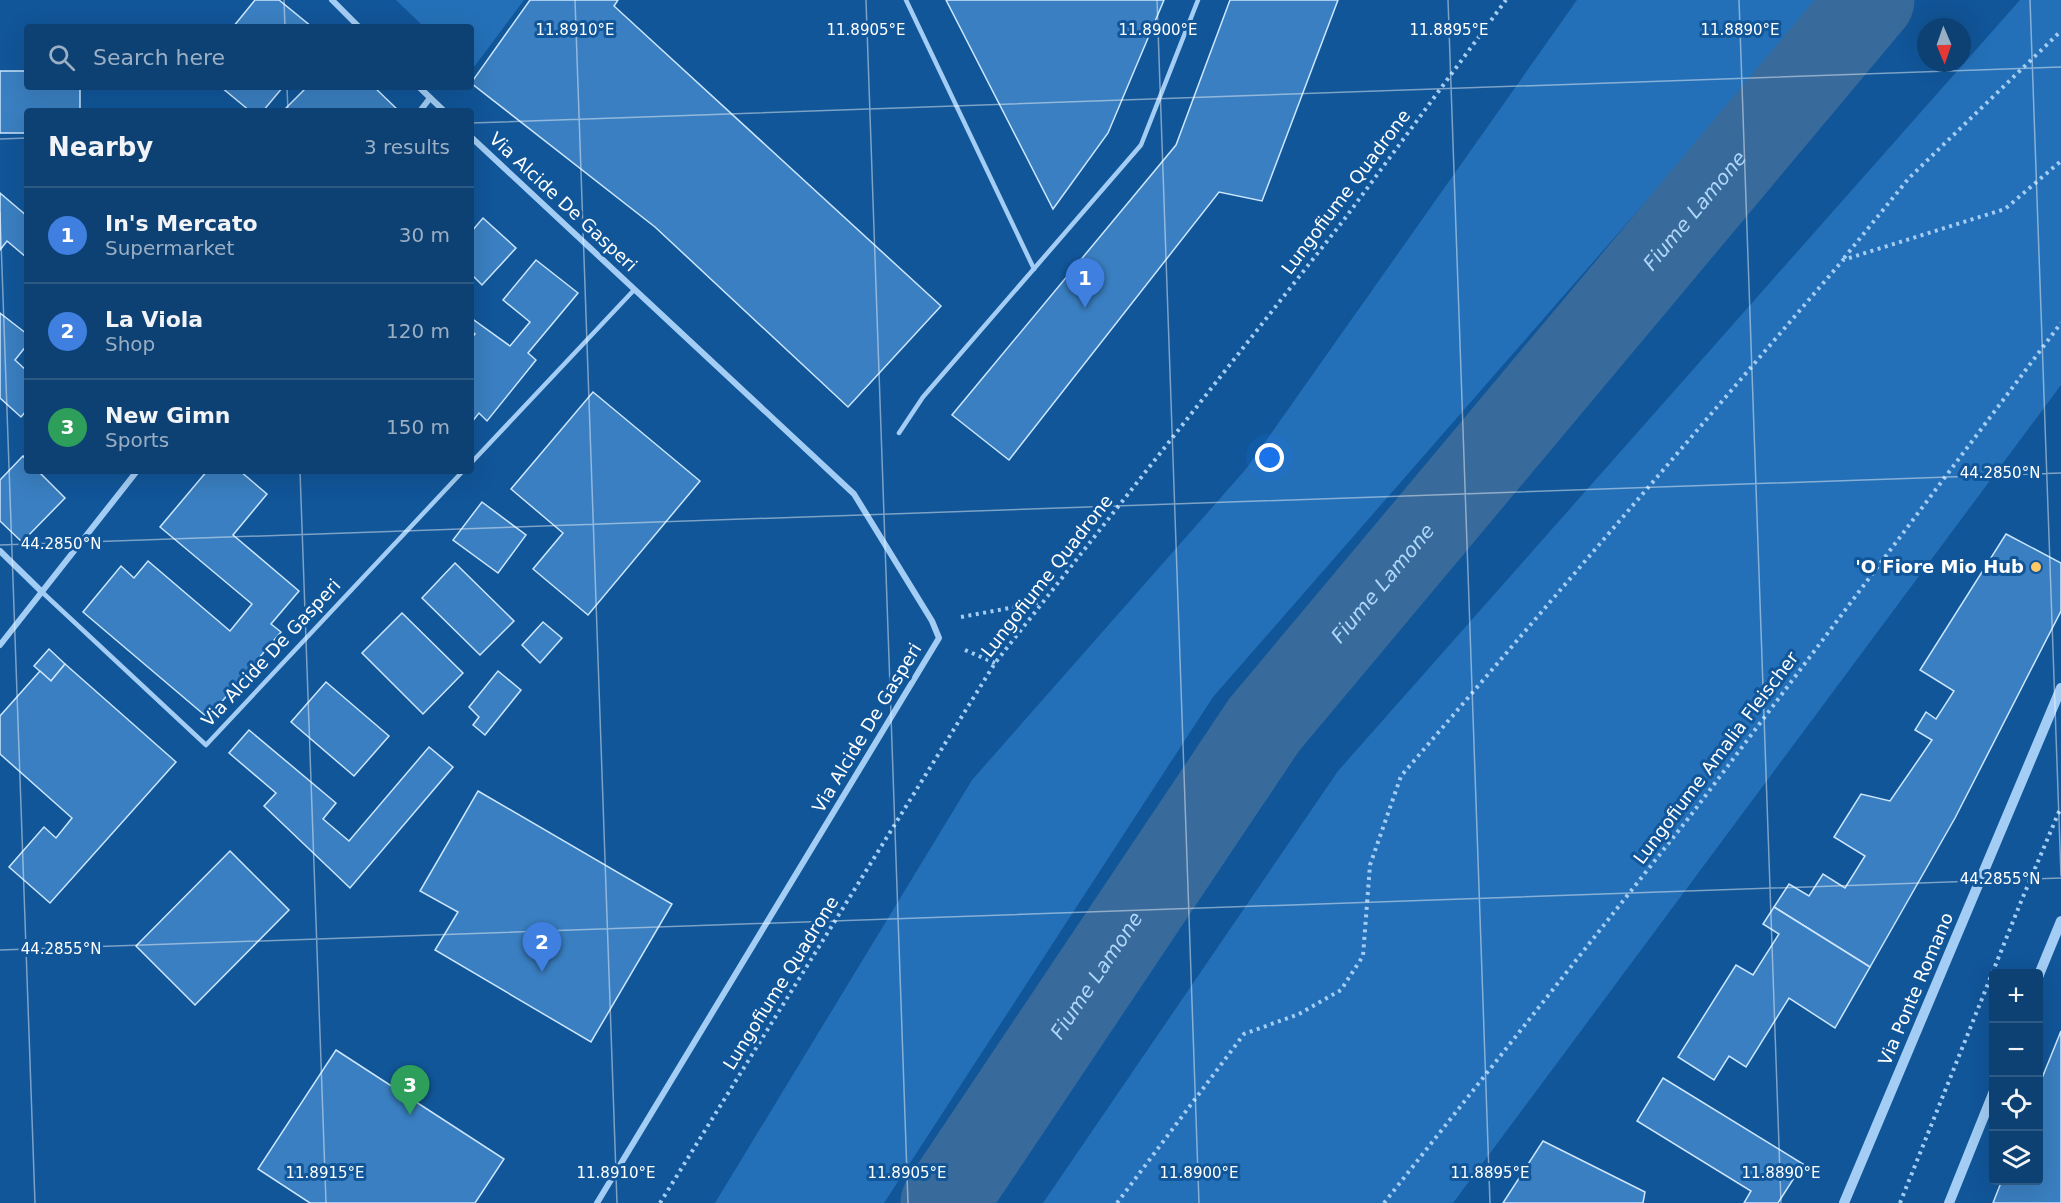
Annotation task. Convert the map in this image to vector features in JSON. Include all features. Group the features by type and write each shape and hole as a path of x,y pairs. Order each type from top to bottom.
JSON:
{"street":[{"path":"332,0 356,24"},
{"path":"422,90 441,108"},
{"path":"422,108 430,98"},
{"name":"Via Alcide De Gasperi","path":"474,139 854,494 932,621 939,638 597,1203"},
{"path":"0,645 135,474"},
{"path":"0,551 42,592"},
{"name":"Via Ponte Romano","path":"1844,1203 2061,688"},
{"path":"2041,969 2061,921"},
{"path":"1949,1203 1989,1103"}],"lane":[{"path":"906,0 1034,269"},
{"path":"899,433 924,397 1141,145 1198,0"},
{"name":"Via Alcide De Gasperi","path":"474,460 634,290"},
{"name":"Via Alcide De Gasperi","path":"42,592 206,745 460,474"}],"path":[{"name":"Lungofiume Quadrone","path":"660,1203 995,663 1343,221 1506,0"},
{"path":"1117,1203 1244,1034 1299,1014 1341,990 1363,956 1370,866 1401,776 1843,260 1909,178 2061,31"},
{"path":"1843,260 2004,209 2061,161"},
{"name":"Lungofiume Amalia Fleischer","path":"1384,1203 1691,814 2061,323"},
{"path":"932,621 1043,602"},
{"path":"1900,1203 2061,807"}],"shaded area":[{"path":"396,0 524,0 474,67 474,24 421,24"},
{"path":"1577,0 1822,0 1213,697 884,1203 715,1203 972,780 1246,469"},
{"path":"2020,0 2061,0 2061,385 1453,1203 1043,1203 1338,771 1956,72 1971,72 1971,55"}],"building":[{"path":"255,0 279,0 308,24 235,24"},
{"path":"530,0 618,0 614,6 941,306 848,407 655,227 474,85 474,79"},
{"path":"946,0 1164,0 1108,133 1053,209"},
{"path":"1230,0 1338,0 1262,201 1219,192 1009,460 952,415 1176,145"},
{"path":"0,71 24,71 24,90 80,90 80,108 24,108 24,133 0,133"},
{"path":"225,90 280,90 266,108 246,108"},
{"path":"304,90 377,90 396,108 286,108"},
{"path":"0,193 24,213 24,255 7,241 0,250"},
{"path":"483,218 516,248 482,285 474,277 474,228"},
{"path":"536,260 578,293 528,353 536,360 487,421 479,413 474,419 474,320 510,346 530,322 503,300"},
{"path":"0,313 24,332 24,349 15,360 24,368 24,414 21,417 0,398"},
{"path":"593,392 700,481 588,615 533,569 563,533 511,489"},
{"path":"23,456 24,474 41,474 65,498 22,542 0,521 0,480"},
{"path":"204,474 244,474 267,494 233,535 299,591 271,624 281,632 208,718 83,612 121,566 134,578 148,561 230,631 252,604 160,527"},
{"path":"482,502 526,535 498,573 453,540"},
{"path":"2006,534 2061,563 2061,611 1955,818 1870,967 1774,907 1789,884 1809,896 1823,874 1845,888 1865,856 1834,837 1861,794 1890,801 1932,740 1915,730 1926,712 1936,719 1954,691 1920,670"},
{"path":"455,563 514,621 480,655 422,598"},
{"path":"402,613 463,673 423,714 362,653"},
{"path":"543,622 562,638 540,663 522,645"},
{"path":"49,649 65,664 51,681 34,666"},
{"path":"65,664 176,762 50,903 9,867 44,827 56,838 72,818 0,754 0,716 40,671 51,681"},
{"path":"498,671 521,690 485,735 473,725 479,717 469,707"},
{"path":"326,682 389,736 354,776 291,722"},
{"path":"249,730 336,803 323,819 349,841 429,747 453,767 350,888 264,806 276,793 229,753"},
{"path":"478,791 672,904 591,1042 435,950 458,912 420,891"},
{"path":"230,851 289,910 195,1005 136,946"},
{"path":"1774,907 1870,967 1835,1028 1789,998 1746,1067 1729,1056 1714,1080 1678,1057 1736,965 1753,975 1779,934 1763,924"},
{"path":"2061,1031 2061,1203 1993,1203 2000,1185 2043,1185 2043,1076"},
{"path":"336,1050 504,1159 475,1203 310,1203 258,1169"},
{"path":"1663,1078 1803,1164 1778,1203 1744,1203 1751,1191 1637,1121"},
{"path":"1543,1141 1645,1192 1643,1203 1503,1203"}],"waterway":[{"name":"Fiume Lamone","path":"944,1203 1264,725 1871,0"}],"place":[{"name":"In's Mercato","path":"1085,308"},
{"name":"'O Fiore Mio Hub","path":"2036,567"},
{"name":"La Viola","path":"542,972"},
{"name":"New Gimn","path":"410,1115"}]}
